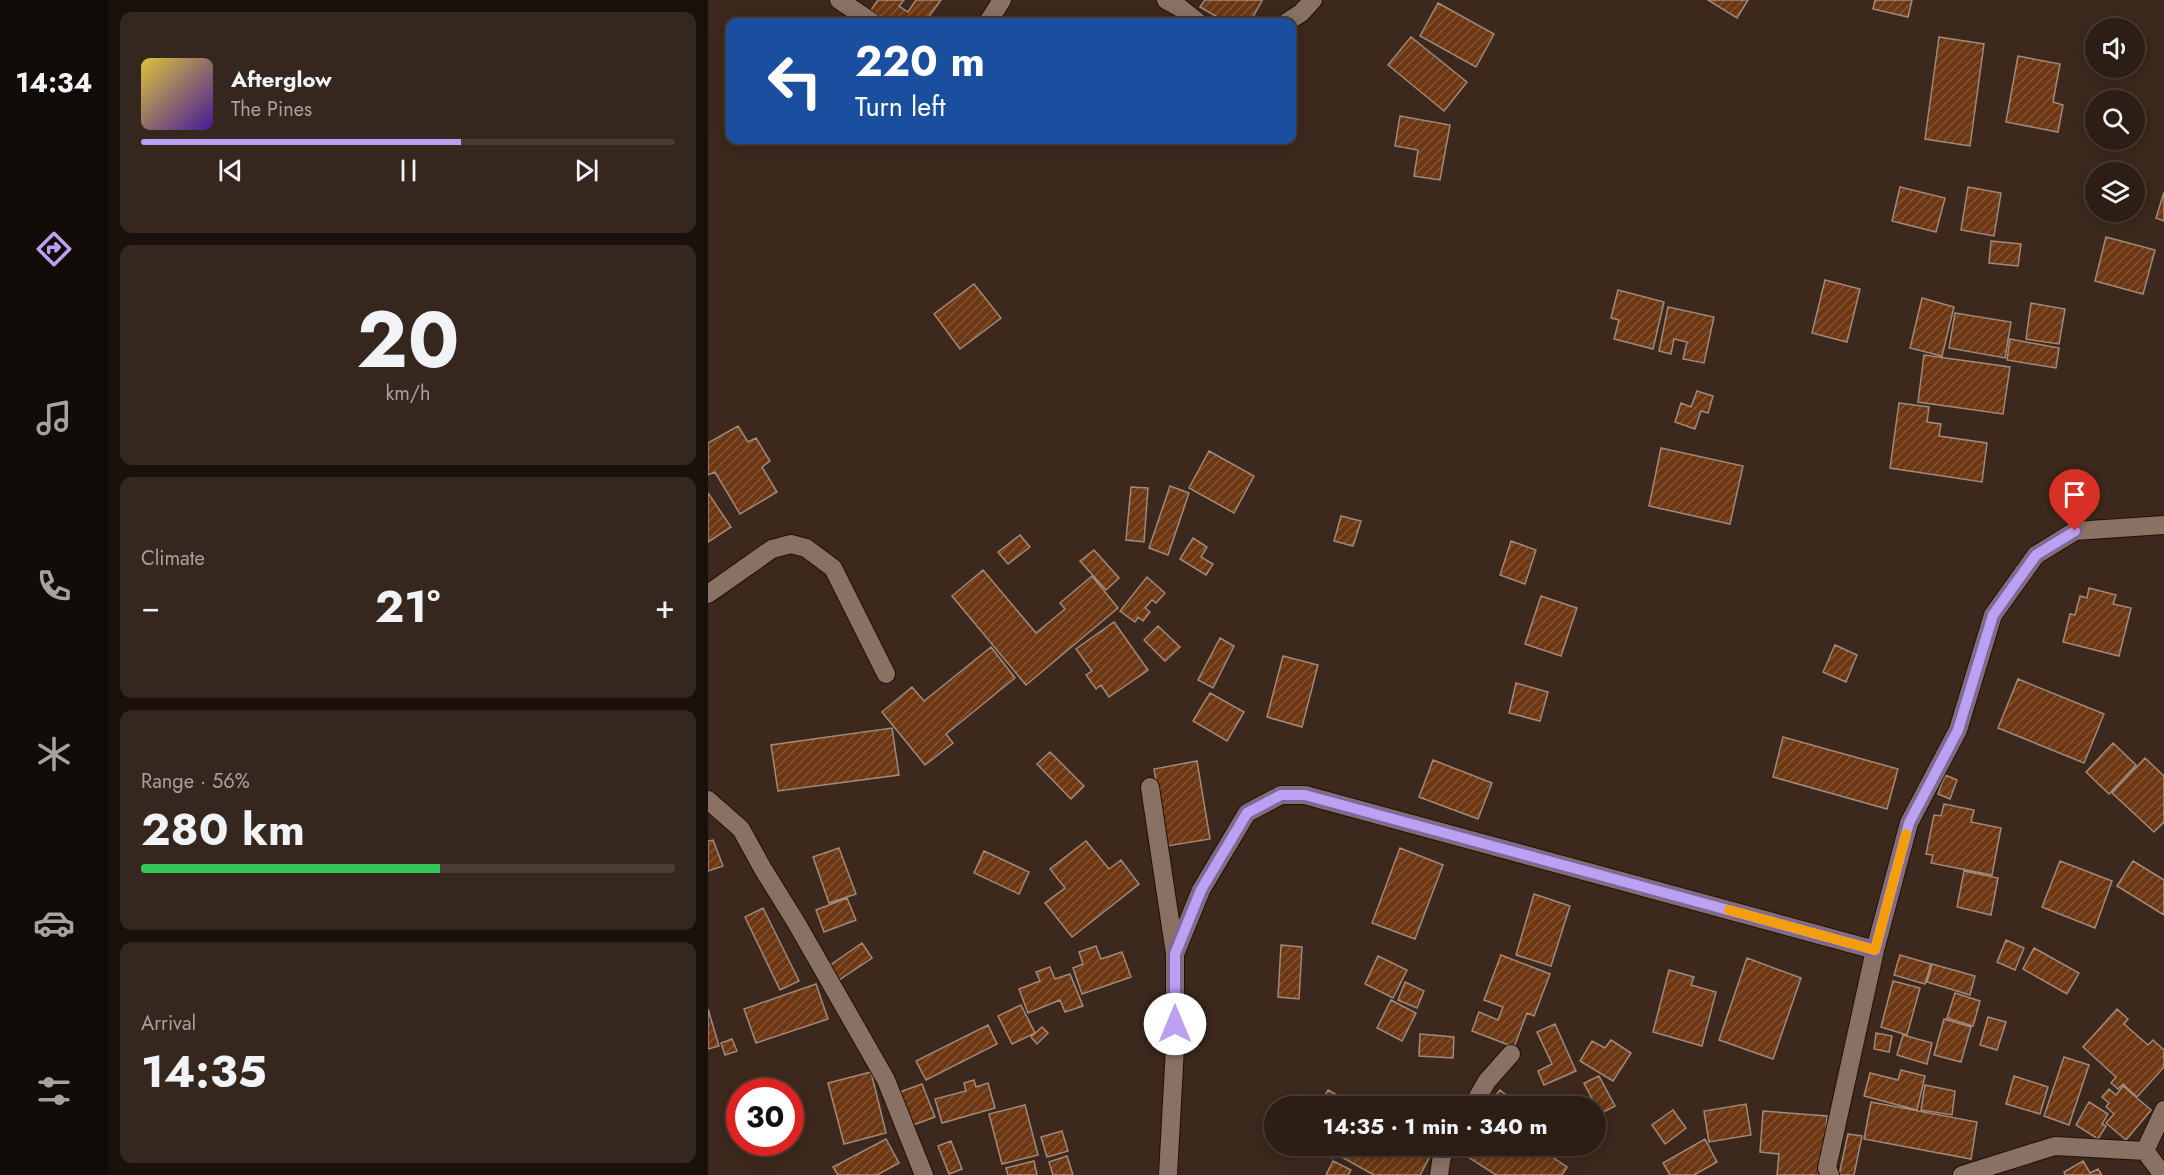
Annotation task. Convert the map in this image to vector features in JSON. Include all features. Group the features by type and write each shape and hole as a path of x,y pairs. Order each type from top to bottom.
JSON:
{"street":[{"path":"839,0 866,18"},
{"path":"991,18 1002,0"},
{"path":"1166,0 1193,18"},
{"path":"1293,18 1313,0"},
{"path":"1830,1175 1827,1168 1875,950 1909,823 1958,730 1993,615 2036,555 2075,531 2164,525"},
{"path":"708,594 772,549 791,544 806,548 833,568 886,674"},
{"path":"1150,787 1175,954 1175,1047 1168,1175"},
{"path":"1175,954 1201,890 1247,813 1281,795 1305,795 1875,950"},
{"path":"708,800 741,829 797,924 886,1080 924,1175"},
{"path":"1478,1096 1487,1081 1511,1054"},
{"path":"2145,1150 2164,1110"},
{"path":"1962,1175 2055,1146 2145,1150"},
{"path":"2145,1150 2163,1175"},
{"path":"1439,1175 1442,1156"}],"building":[{"path":"878,0 904,0 899,6 908,12 916,0 941,0 928,18 883,18 871,10"},
{"path":"1205,0 1262,1 1252,18 1219,18 1200,7"},
{"path":"1708,0 1748,0 1737,18"},
{"path":"1875,0 1912,0 1908,17 1873,9"},
{"path":"1438,3 1494,34 1476,67 1420,36"},
{"path":"1411,37 1467,82 1444,111 1388,65"},
{"path":"1939,37 1984,44 1970,146 1925,139"},
{"path":"2018,56 2060,64 2053,102 2063,105 2058,132 2006,122"},
{"path":"1400,116 1450,125 1440,180 1414,176 1418,150 1395,146"},
{"path":"1900,187 1945,198 1936,232 1892,221"},
{"path":"1968,187 2001,193 1994,236 1961,230"},
{"path":"2164,192 2164,221 2156,218"},
{"path":"2106,237 2155,250 2143,294 2095,281"},
{"path":"1991,241 2021,244 2018,266 1989,263"},
{"path":"1825,280 1860,289 1847,342 1812,333"},
{"path":"974,284 1001,318 960,349 934,314"},
{"path":"1618,290 1664,302 1653,349 1614,339 1619,320 1611,318"},
{"path":"1922,298 1954,307 1942,356 1910,348"},
{"path":"2031,303 2065,309 2059,344 2026,339"},
{"path":"1668,307 1714,317 1704,363 1683,359 1687,342 1674,339 1671,354 1659,351"},
{"path":"1955,313 2011,322 2005,358 1949,348"},
{"path":"2010,339 2059,348 2056,368 2007,360"},
{"path":"1924,355 2010,367 2003,414 1918,402"},
{"path":"1697,391 1713,396 1708,413 1701,411 1695,429 1675,422 1681,403 1691,407"},
{"path":"1899,403 1929,407 1927,422 1941,424 1939,436 1987,443 1982,482 1890,468"},
{"path":"738,426 748,442 756,438 770,461 762,467 777,492 740,514 715,472 708,475 708,443"},
{"path":"1661,448 1743,466 1730,524 1649,506"},
{"path":"1209,451 1254,476 1234,513 1189,488"},
{"path":"1170,486 1189,493 1168,555 1149,548"},
{"path":"1131,487 1148,488 1144,542 1126,540"},
{"path":"708,493 731,527 708,542"},
{"path":"1341,516 1361,521 1353,546 1334,541"},
{"path":"1020,535 1030,547 1008,564 998,552"},
{"path":"1193,538 1207,547 1201,557 1213,564 1206,575 1180,559"},
{"path":"1511,541 1536,550 1525,584 1500,575"},
{"path":"1094,550 1119,578 1106,590 1080,561"},
{"path":"983,570 1036,633 1065,609 1060,603 1092,576 1118,608 1026,685 952,596"},
{"path":"1147,577 1165,593 1156,603 1152,600 1145,608 1150,612 1143,621 1138,617 1135,622 1120,611"},
{"path":"2089,588 2116,595 2113,604 2131,608 2119,656 2063,642 2070,614 2075,615 2080,596 2087,598"},
{"path":"1541,596 1577,608 1561,656 1525,644"},
{"path":"1114,622 1148,670 1109,697 1101,685 1096,689 1086,675 1092,671 1076,649"},
{"path":"1158,626 1180,647 1165,661 1144,640"},
{"path":"1220,638 1234,646 1213,688 1198,680"},
{"path":"1835,645 1857,655 1846,682 1823,672"},
{"path":"991,647 1015,678 946,734 953,743 925,765 882,712 912,687 924,701"},
{"path":"1283,656 1318,665 1302,727 1267,717"},
{"path":"2018,679 2104,714 2084,763 1998,728"},
{"path":"1516,683 1548,692 1540,721 1509,713"},
{"path":"1210,693 1244,712 1227,741 1193,721"},
{"path":"892,728 899,775 778,791 771,745"},
{"path":"1783,737 1898,769 1887,809 1773,777"},
{"path":"2113,743 2136,765 2109,794 2086,772"},
{"path":"1050,752 1084,786 1071,799 1037,764"},
{"path":"2145,758 2164,776 2164,822 2154,832 2112,793"},
{"path":"1433,760 1492,783 1478,819 1419,797"},
{"path":"1197,761 1210,839 1167,846 1154,769"},
{"path":"1945,775 1957,780 1950,799 1938,794"},
{"path":"1944,804 1974,810 1971,822 2001,828 1992,875 1931,863 1933,855 1926,854 1934,815 1941,816"},
{"path":"713,840 723,866 708,871 708,841"},
{"path":"1086,841 1109,869 1121,860 1139,884 1072,937 1045,903 1065,888 1050,869"},
{"path":"839,848 856,894 829,903 813,857"},
{"path":"1400,848 1443,865 1415,939 1372,923"},
{"path":"984,851 1029,872 1019,894 974,873"},
{"path":"2060,861 2112,881 2095,928 2042,907"},
{"path":"2133,861 2164,880 2164,915 2117,886"},
{"path":"1964,871 1998,878 1991,915 1957,907"},
{"path":"1534,894 1570,906 1551,966 1516,955"},
{"path":"847,898 856,920 824,932 816,910"},
{"path":"763,908 799,981 780,990 745,917"},
{"path":"2006,940 2024,948 2015,970 1997,962"},
{"path":"862,943 872,958 839,980 829,966"},
{"path":"1281,945 1302,947 1299,999 1278,997"},
{"path":"1096,946 1101,959 1122,952 1131,977 1082,994 1073,968 1083,964 1079,952"},
{"path":"2034,948 2079,973 2067,994 2023,969"},
{"path":"1501,955 1550,974 1534,1016 1527,1013 1514,1047 1472,1031 1479,1012 1498,1020 1503,1007 1484,1000"},
{"path":"1900,955 1931,964 1925,984 1894,975"},
{"path":"1378,956 1407,970 1393,998 1365,984"},
{"path":"1747,958 1801,978 1773,1059 1719,1040"},
{"path":"1932,964 1975,976 1970,995 1927,982"},
{"path":"1050,967 1055,979 1070,974 1083,1006 1065,1012 1060,1000 1028,1013 1019,989 1040,981 1036,972"},
{"path":"1669,970 1694,977 1691,985 1716,992 1702,1046 1653,1032"},
{"path":"1893,981 1920,988 1907,1035 1881,1027"},
{"path":"1405,982 1424,991 1417,1008 1398,1000"},
{"path":"816,984 828,1019 756,1043 744,1009"},
{"path":"1955,993 1980,1001 1973,1026 1947,1018"},
{"path":"1391,1000 1416,1013 1402,1041 1377,1028"},
{"path":"1021,1005 1035,1033 1012,1044 998,1016"},
{"path":"708,1009 719,1046 708,1049"},
{"path":"2117,1009 2128,1019 2124,1024 2148,1045 2153,1040 2164,1050 2164,1067 2137,1097 2123,1084 2118,1089 2111,1083 2116,1077 2083,1047"},
{"path":"1988,1017 2006,1022 1997,1050 1980,1045"},
{"path":"1944,1019 1971,1027 1961,1062 1934,1055"},
{"path":"1555,1024 1576,1071 1544,1085 1538,1071 1552,1064 1537,1032"},
{"path":"988,1025 997,1044 926,1080 916,1061"},
{"path":"1042,1027 1048,1033 1037,1044 1031,1037"},
{"path":"1876,1033 1892,1036 1889,1052 1874,1049"},
{"path":"1420,1034 1454,1037 1453,1058 1419,1056"},
{"path":"1903,1035 1932,1043 1927,1064 1897,1055"},
{"path":"732,1039 737,1051 725,1055 721,1043"},
{"path":"1611,1040 1631,1053 1613,1081 1580,1061 1592,1041 1605,1048"},
{"path":"2064,1057 2089,1065 2069,1125 2044,1116"},
{"path":"1901,1070 1925,1076 1917,1110 1864,1096 1870,1073 1898,1080"},
{"path":"871,1072 886,1133 844,1144 828,1083"},
{"path":"1599,1076 1615,1106 1606,1111 1606,1096 1591,1096 1584,1083"},
{"path":"2014,1076 2048,1087 2040,1114 2006,1104"},
{"path":"974,1080 976,1087 988,1083 995,1108 942,1123 935,1099 966,1091 964,1083"},
{"path":"922,1084 935,1117 913,1125 900,1092"},
{"path":"1925,1085 1955,1091 1952,1115 1921,1110"},
{"path":"2123,1086 2151,1110 2126,1140 2106,1123 2114,1114 2106,1107 2109,1103 2102,1097 2109,1089 2116,1095"},
{"path":"1328,1090 1339,1096 1324,1096"},
{"path":"1500,1090 1508,1096 1495,1096"},
{"path":"1871,1102 1977,1122 1971,1159 1864,1139"},
{"path":"2089,1102 2108,1114 2102,1124 2106,1126 2098,1139 2076,1125"},
{"path":"1746,1104 1751,1135 1709,1142 1704,1111"},
{"path":"1025,1105 1038,1155 1002,1164 989,1114"},
{"path":"1673,1110 1686,1128 1665,1144 1652,1125"},
{"path":"1763,1111 1827,1116 1822,1175 1777,1175 1779,1154 1760,1152"},
{"path":"1062,1131 1068,1151 1047,1157 1041,1137"},
{"path":"1848,1134 1862,1136 1854,1175 1839,1175"},
{"path":"886,1139 899,1163 877,1175 838,1175 833,1167"},
{"path":"1705,1139 1717,1162 1694,1175 1670,1175 1663,1163"},
{"path":"951,1141 962,1169 949,1174 938,1146"},
{"path":"1067,1156 1073,1175 1053,1175 1049,1162"},
{"path":"1340,1156 1430,1156 1420,1175 1374,1175"},
{"path":"1466,1156 1551,1156 1567,1167 1562,1175 1496,1175"},
{"path":"1034,1161 1037,1175 1008,1175 1006,1168"},
{"path":"1333,1161 1351,1170 1348,1175 1326,1175"},
{"path":"2083,1161 2090,1173 2098,1169 2102,1175 2065,1175 2064,1172"}],"slow traffic":[{"path":"1729,910 1875,950 1906,834"}],"route":[{"path":"1175,1024 1175,954 1201,890 1247,813 1281,795 1305,795 1875,950 1909,823 1958,730 1993,615 2036,555 2075,531"}]}
